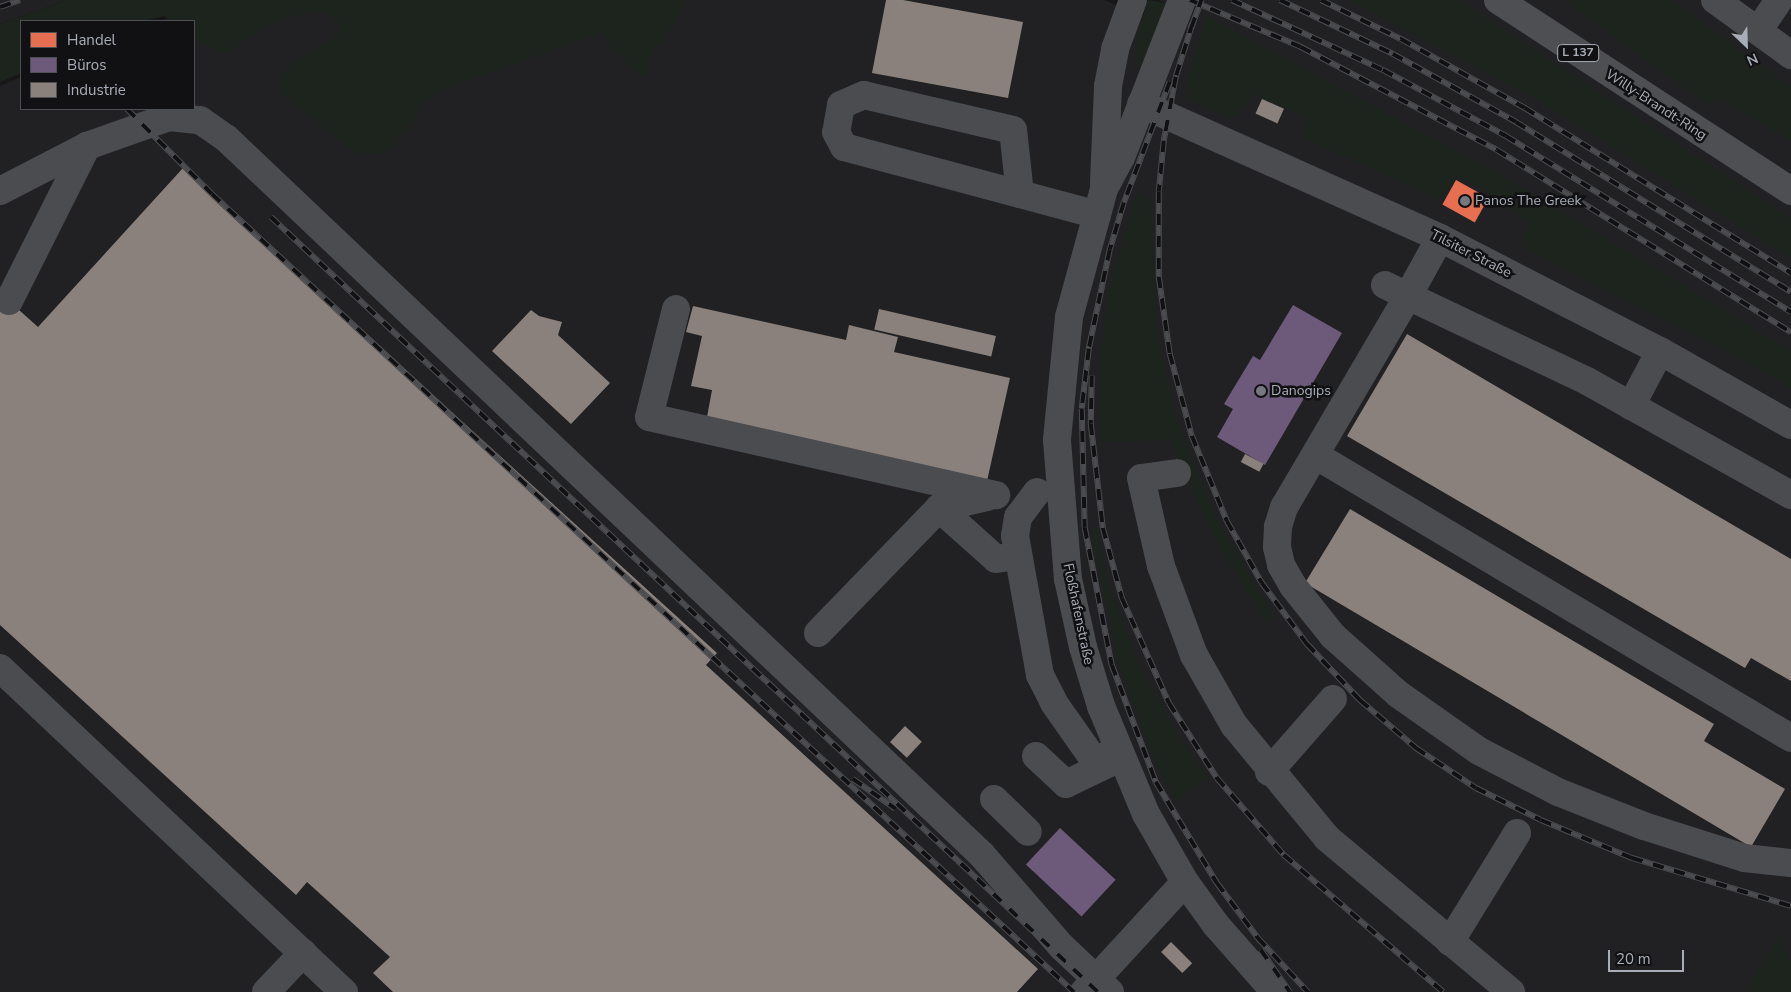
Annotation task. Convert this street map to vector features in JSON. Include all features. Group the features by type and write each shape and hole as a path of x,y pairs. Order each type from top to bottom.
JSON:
{"main road":[{"name":"Willy-Brandt-Ring","path":"1498,0 1658,107 1791,191"}],"street":[{"name":"Floßhafenstraße","path":"1134,0 1126,58 1129,83 1141,104"},
{"name":"Floßhafenstraße","path":"1134,0 1115,49 1108,86 1104,188 1069,318 1057,440 1049,491 1083,647 1119,754 1146,814 1185,882 1216,925 1275,992"},
{"name":"Floßhafenstraße","path":"1104,188 1121,157 1182,0"},
{"path":"1715,0 1791,55"},
{"path":"1758,31 1779,0"},
{"path":"1020,194 1013,130 864,95 840,105 836,132 844,147 1097,216"},
{"name":"Tilsiter Straße","path":"1141,104 1440,238 1660,352 1791,425"},
{"path":"0,191 87,146 169,117 200,120 226,138 982,855 1097,988 1185,882"},
{"path":"9,301 87,146"},
{"path":"1440,238 1397,291 1315,454 1284,507 1278,527 1277,547 1281,565 1293,586 1333,636 1398,694 1479,751 1558,792 1644,826 1744,858 1789,857"},
{"path":"1397,291 1587,381 1791,495"},
{"path":"676,309 649,418 996,495"},
{"path":"1631,406 1660,352"},
{"path":"1315,454 1791,738"},
{"path":"1177,473 1141,478 1161,566 1194,655 1234,725 1269,772 1326,838 1510,992"},
{"path":"818,633 939,508 996,495 1049,491"},
{"path":"1049,491 1018,517 1015,536 1040,675 1054,703 1092,757 1100,758 1119,754"},
{"path":"939,508 996,559 1018,556"},
{"path":"0,668 344,992"},
{"path":"1269,772 1333,699"},
{"path":"1036,756 1066,784 1119,754"},
{"path":"994,798 1028,832"},
{"path":"1450,942 1517,833"},
{"path":"266,992 302,953"}],"shaded area":[{"path":"0,0 68,0 0,24"},
{"path":"68,0 688,0 662,42 651,52 648,71 641,77 613,50 602,33 442,89 418,107 415,122 385,154 356,153 280,93 280,77 296,61 339,34 340,24 329,15 313,11 267,25 226,54 204,45 195,38 195,20 170,20 164,16 147,20 20,20 20,73 0,82 0,24"},
{"path":"223,0 1104,0 1179,30 1167,3 1157,0 1791,0 1791,992 0,992 0,86 20,77 20,110 195,110 195,20 163,20"},
{"path":"1148,0 1167,3 1148,60 1139,72 1136,59 1137,35"},
{"path":"1349,0 1459,0 1791,219 1791,258 1529,95"},
{"path":"1563,0 1671,0 1791,87 1791,141 1722,100 1707,104"},
{"path":"1206,16 1494,171 1791,351 1791,388 1723,349 1521,247 1529,223 1496,198 1457,176 1439,199 1303,138 1306,117 1255,94 1232,119 1192,101 1185,90"},
{"path":"1137,193 1151,201 1156,327 1175,416 1214,513 1274,617 1265,623 1210,530 1171,440 1101,442 1101,352 1108,293"},
{"path":"1098,529 1107,580 1138,662 1177,734 1208,778 1177,801 1155,761 1120,669 1091,530"},
{"path":"1781,934 1783,949 1791,963 1791,992 1744,992"}],"building: Handel":[{"name":"Panos The Greek","path":"1456,180 1488,198 1475,222 1442,204"}],"building: Büros":[{"path":"1293,305 1342,333 1265,465 1217,437 1233,409 1224,404 1253,356 1260,360"},
{"path":"1060,828 1116,880 1081,916 1026,865"}],"building: Industrie":[{"path":"886,0 903,0 1023,22 1008,98 872,73"},
{"path":"1262,99 1284,109 1277,123 1255,114"},
{"path":"183,168 717,653 706,665 1038,969 1017,992 393,992 373,973 390,957 307,882 296,895 0,625 0,293 38,327"},
{"path":"693,306 846,340 849,325 898,337 894,352 1010,378 987,481 707,417 712,390 691,386 702,336 686,332"},
{"path":"879,309 996,336 991,356 874,329"},
{"path":"531,310 539,316 562,322 558,335 610,383 571,424 492,351"},
{"path":"1407,334 1791,559 1791,681 1751,658 1745,668 1347,436"},
{"path":"1245,454 1264,464 1259,472 1241,462"},
{"path":"1350,509 1714,724 1704,741 1785,789 1751,847 1305,583"},
{"path":"905,726 922,742 907,758 890,742"},
{"path":"1171,942 1192,963 1182,973 1161,952"}],"railway":[{"path":"0,7 20,0"},
{"path":"1190,0 1301,47 1497,150 1791,332"},
{"path":"1191,28 1201,0"},
{"path":"1232,0 1383,70 1506,136 1791,312"},
{"path":"1280,0 1393,54 1516,122 1791,292"},
{"path":"1321,0 1401,39 1525,108 1791,273"},
{"path":"1193,23 1176,77 1164,141 1159,192 1159,277 1170,354 1192,436 1227,521 1262,583 1307,644 1360,700 1416,748 1476,788 1541,820 1632,858 1791,906"},
{"path":"1170,82 1124,203 1110,250 1089,349 1082,409 1085,528 1112,665 1156,782 1217,883 1258,938 1308,992"},
{"path":"128,110 212,194 1074,992"},
{"path":"271,217 1098,992"},
{"path":"1092,376 1091,424 1103,528 1122,598 1169,703 1217,778 1284,855 1443,992"},
{"path":"853,779 896,809"},
{"path":"1261,950 1290,992"}],"place":[{"name":"Panos The Greek","path":"1465,201"},
{"name":"Danogips","path":"1261,391"}]}
